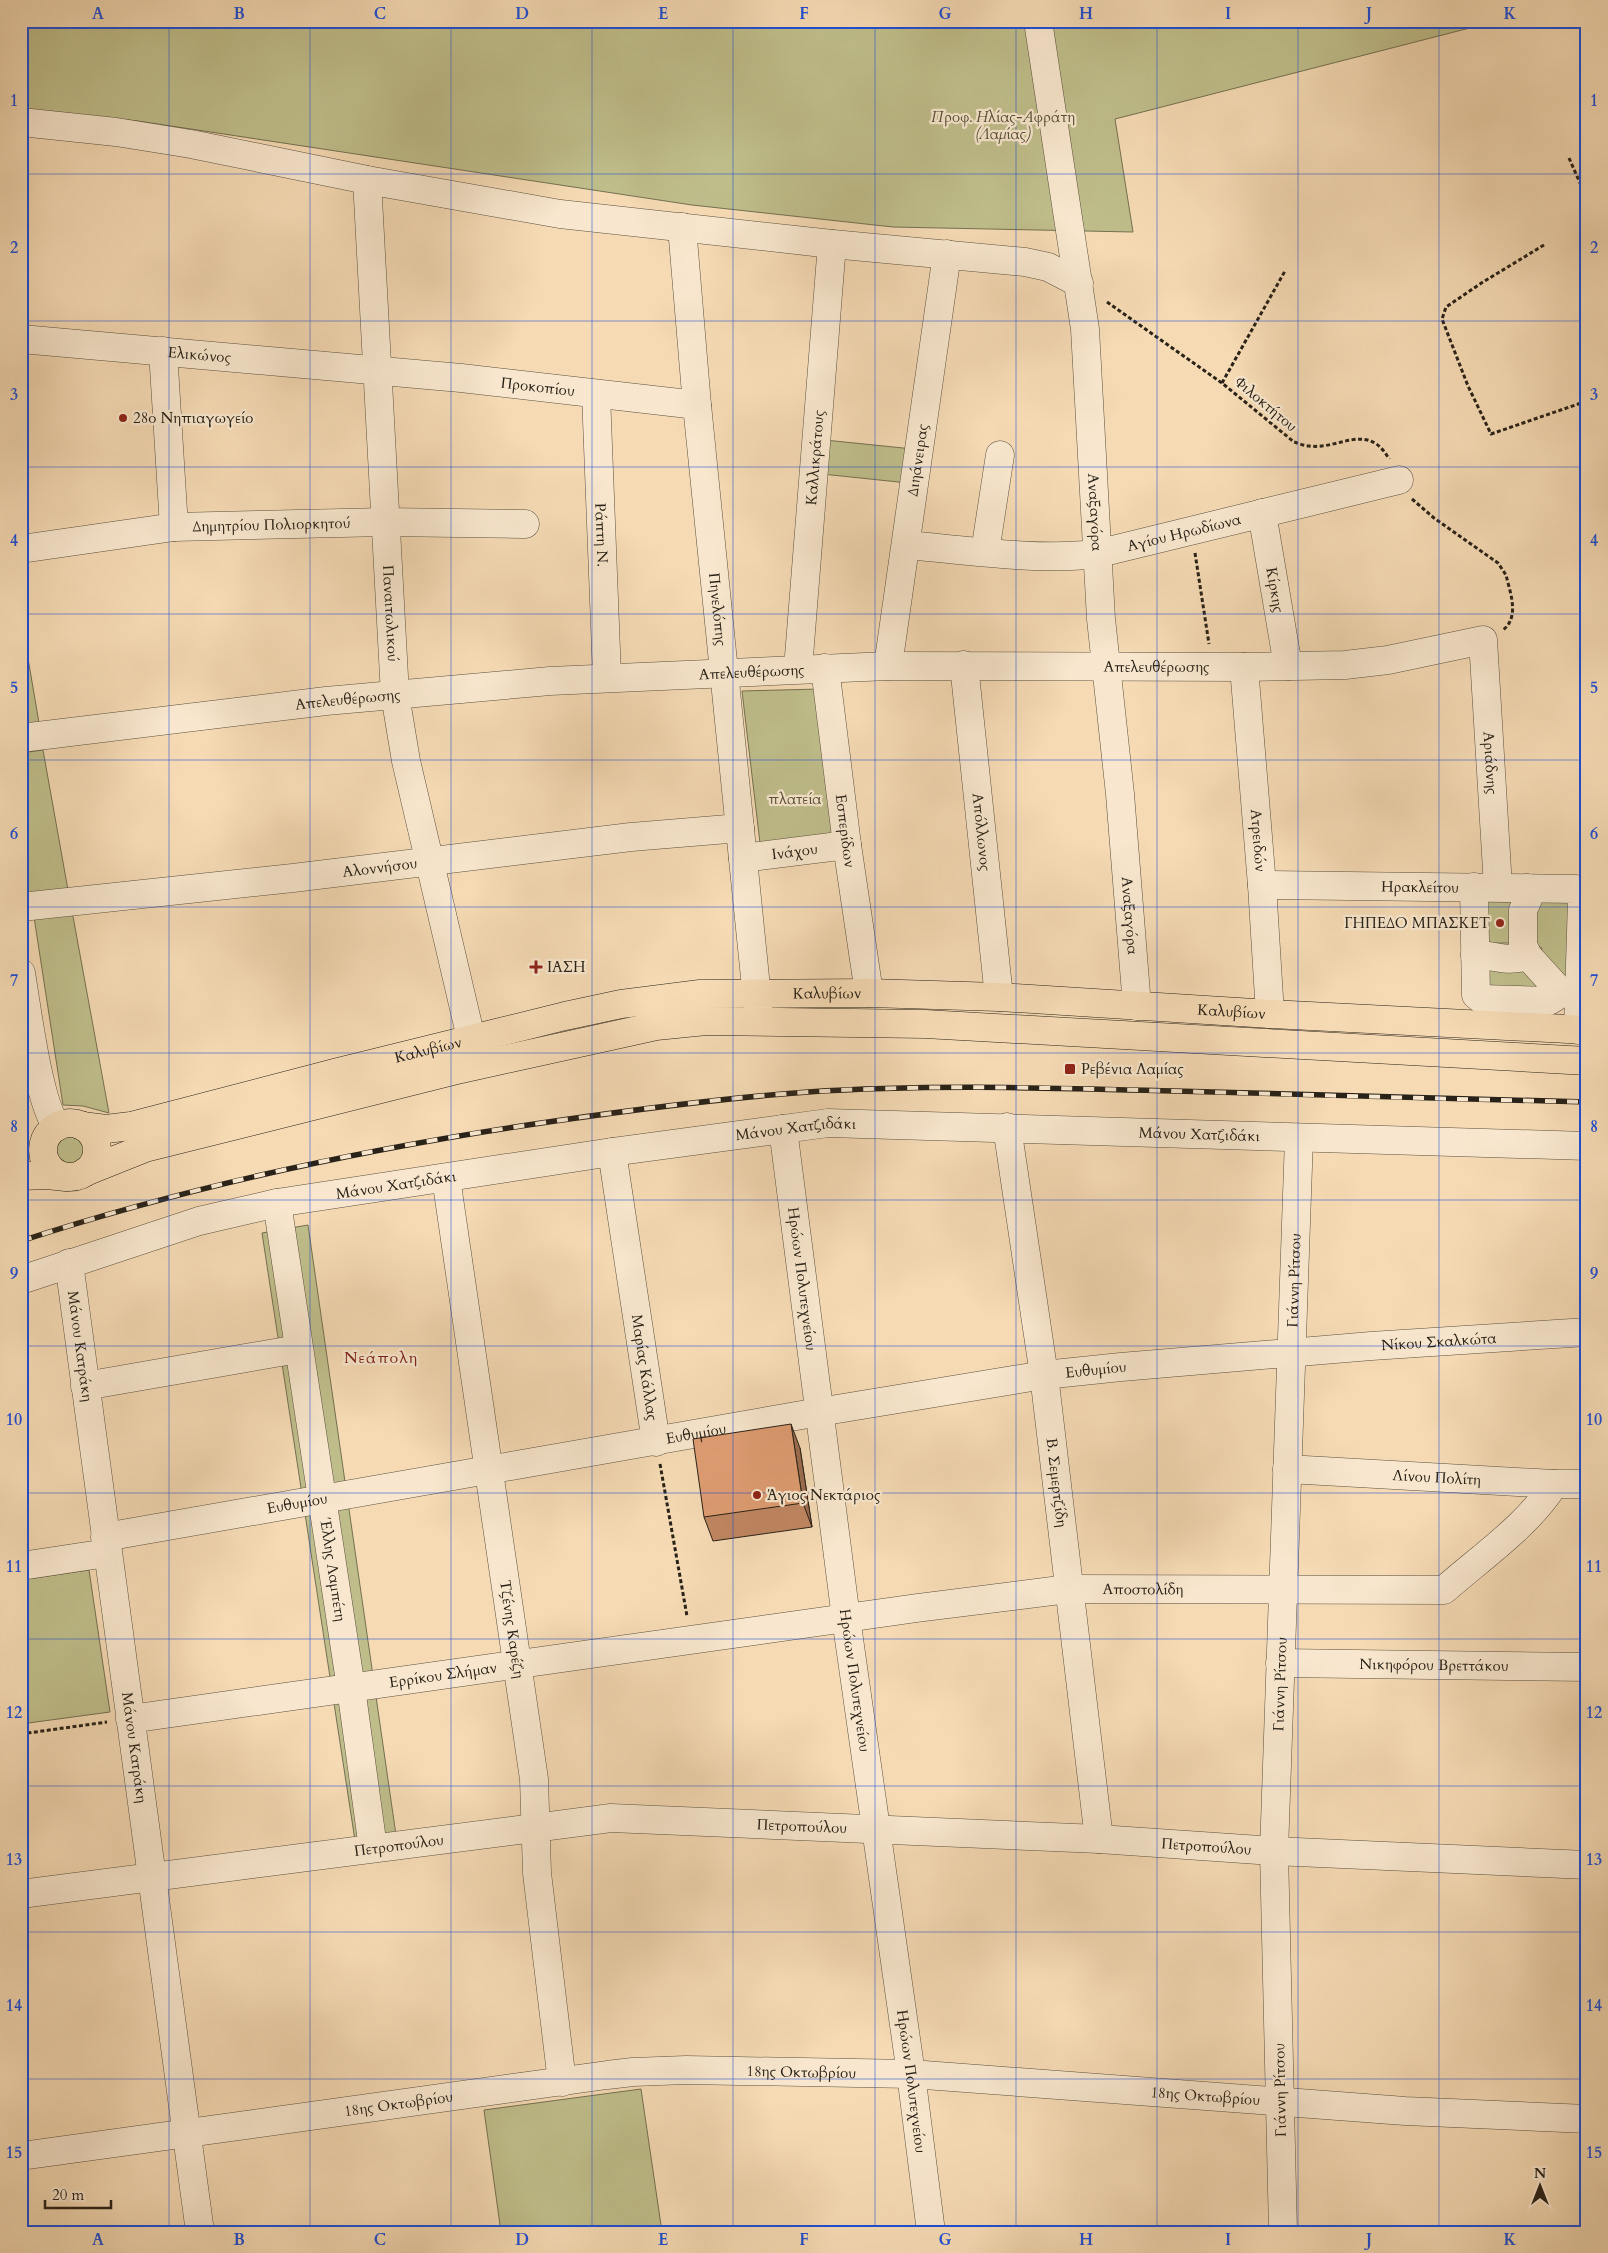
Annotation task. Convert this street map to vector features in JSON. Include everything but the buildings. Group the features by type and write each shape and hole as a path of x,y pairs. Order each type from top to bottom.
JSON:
{"main road":[{"name":"Καλυβίων","path":"64,1128 106,1129 131,1126 471,1038 621,1004 700,994 757,992 869,993 999,997 1270,1014 1582,1030"},
{"name":"Καλυβίων","path":"21,1176 47,1174 76,1175 145,1148 541,1050 671,1024 706,1021 925,1024 1587,1061"},
{"path":"21,1148 64,1128 93,1136 96,1158 76,1175 55,1173 44,1158 44,1143 64,1128"}],"street":[{"name":"Αναξαγόρα","path":"1038,21 1079,282 1090,384 1096,554 1120,794 1137,1006"},
{"path":"21,122 116,132 191,144 367,180 560,214 832,244 1025,262 1048,268 1079,282"},
{"name":"Παναιτωλικού","path":"367,180 395,695 406,761 471,1038"},
{"name":"Πηνελόπης","path":"682,227 697,405 759,1022"},
{"name":"Καλλικράτους","path":"798,669 832,244"},
{"name":"Διηάνειρας","path":"888,666 948,254"},
{"name":"Ελικώνος","path":"21,339 377,371"},
{"path":"163,351 174,527"},
{"name":"Προκοπίου","path":"377,371 697,405"},
{"name":"Ράπτη Ν.","path":"596,394 607,677"},
{"path":"985,552 1000,455"},
{"name":"Αγίου Ηρωδίωνα","path":"906,545 985,552 1076,556 1096,554 1399,480"},
{"name":"Κίρκης","path":"1262,513 1288,666"},
{"name":"Δημητρίου Πολιορκητού","path":"21,549 174,527 385,522 525,524"},
{"name":"Απελευθέρωσης","path":"21,738 311,703 490,685 607,677 888,666 1288,666 1373,662 1483,640"},
{"name":"Αριάδνης","path":"1483,640 1486,887 1475,955 1476,995 1481,999 1549,1000 1557,996 1559,990 1528,956"},
{"name":"Απόλλωνος","path":"964,665 999,997"},
{"name":"Ατρειδών","path":"1244,667 1262,885 1270,1014"},
{"name":"Εσπερίδων","path":"825,668 847,845 869,993"},
{"name":"Αλοννήσου","path":"21,907 630,838 740,828"},
{"name":"Ινάχου","path":"743,858 847,845"},
{"name":"Ηρακλείτου","path":"1262,885 1576,889 1582,900 1582,1030"},
{"path":"1475,955 1485,955 1505,960 1516,960 1528,956 1523,945 1522,922 1523,910 1528,899 1527,888"},
{"path":"21,972 42,1086 51,1116 64,1128"},
{"name":"Μάνου Χατζιδάκι","path":"21,1280 69,1262 199,1221 277,1202 612,1152 828,1123 1587,1146"},
{"name":"Ηρώων Πολυτεχνείου","path":"783,1128 846,1618 911,2074 931,2232"},
{"name":"Β. Σεμερτζίδη","path":"1007,1128 1044,1375 1099,1839"},
{"name":"Γιάννη Ρίτσου","path":"1283,2232 1274,1850 1299,1138"},
{"name":"Μαρίας Κάλλας","path":"612,1152 656,1442"},
{"name":"Τζένης Καρέζη","path":"446,1178 534,1779 537,1873 562,2082"},
{"name":"Έλλης Λαμπέτη","path":"277,1202 351,1688 373,1848"},
{"name":"Μάνου Κατράκη","path":"69,1262 185,2134 200,2232"},
{"name":"Νίκου Σκαλκώτα","path":"1291,1353 1587,1332"},
{"path":"85,1386 298,1349"},
{"name":"Ευθυμίου","path":"21,1566 106,1545 322,1500 820,1412 1044,1375 1291,1353"},
{"name":"Λίνου Πολίτη","path":"1287,1469 1554,1484 1587,1484"},
{"name":"Αποστολίδη","path":"846,1618 1068,1589 1444,1590 1530,1515 1546,1497 1554,1484"},
{"name":"Ερρίκου Σλήμαν","path":"130,1719 846,1618"},
{"name":"Νικηφόρου Βρεττάκου","path":"1280,1663 1587,1666"},
{"name":"Πετροπούλου","path":"21,1894 596,1819 637,1818 1099,1839 1274,1850 1587,1865"},
{"name":"18ης Οκτωβρίου","path":"21,2156 633,2072 658,2071 911,2074 1280,2103 1587,2119"}],"path":[{"path":"1569,158 1587,199"},
{"path":"1544,245 1446,307 1442,319 1468,386 1491,434 1587,401"},
{"path":"1222,383 1285,271"},
{"name":"Φιλοκτήτου","path":"1079,282 1222,383 1294,442 1308,446 1362,439 1374,441 1388,457 1399,480 1412,499 1498,563 1503,569 1510,593 1512,620 1504,630 1483,640"},
{"path":"1192,531 1212,667"},
{"name":"Μαρίας Κάλλας","path":"656,1442 691,1640"},
{"path":"21,1734 130,1719"}],"green space":[{"name":"Προφ. Ηλίας-Αφράτη (Λαμίας)","path":"21,21 1497,21 1115,119 1133,232 893,227 692,205 138,121 21,109"},
{"path":"825,440 913,449 908,483 822,474"},
{"path":"21,617 39,723 21,724"},
{"name":"πλατεία","path":"819,689 841,835 760,843 742,691"},
{"path":"43,750 68,890 29,894 21,846 21,753"},
{"name":"ΓΗΠΕΔΟ ΜΠΑΣΚΕΤ","path":"1479,897 1517,897 1513,943 1487,943"},
{"path":"1535,898 1571,899 1567,978 1541,952 1542,948 1536,945"},
{"path":"72,911 109,1113 83,1106 63,1105 34,917"},
{"path":"1485,963 1503,972 1512,972 1522,968 1541,987 1490,989"},
{"path":"70,1133 82,1138 87,1150 82,1162 70,1167 58,1162 53,1150 58,1138"},
{"path":"308,1225 397,1842 356,1847 262,1233"},
{"path":"89,1570 110,1712 21,1724 21,1580"},
{"path":"641,2089 662,2232 501,2232 484,2110"}],"railway":[{"path":"21,1241 153,1202 286,1169 353,1155 555,1121 681,1104 776,1094 900,1088 991,1087 1587,1102"}],"place":[{"name":"28ο Νηπιαγωγείο","path":"123,418"},
{"name":"ΓΗΠΕΔΟ ΜΠΑΣΚΕΤ","path":"1500,923"},
{"name":"ΙΑΣΗ","path":"536,967"},
{"name":"Ρεβένια Λαμίας","path":"1070,1069"},
{"name":"Άγιος Νεκτάριος","path":"757,1495"}],"district":[{"name":"Νεάπολη","path":"381,1357"}]}
